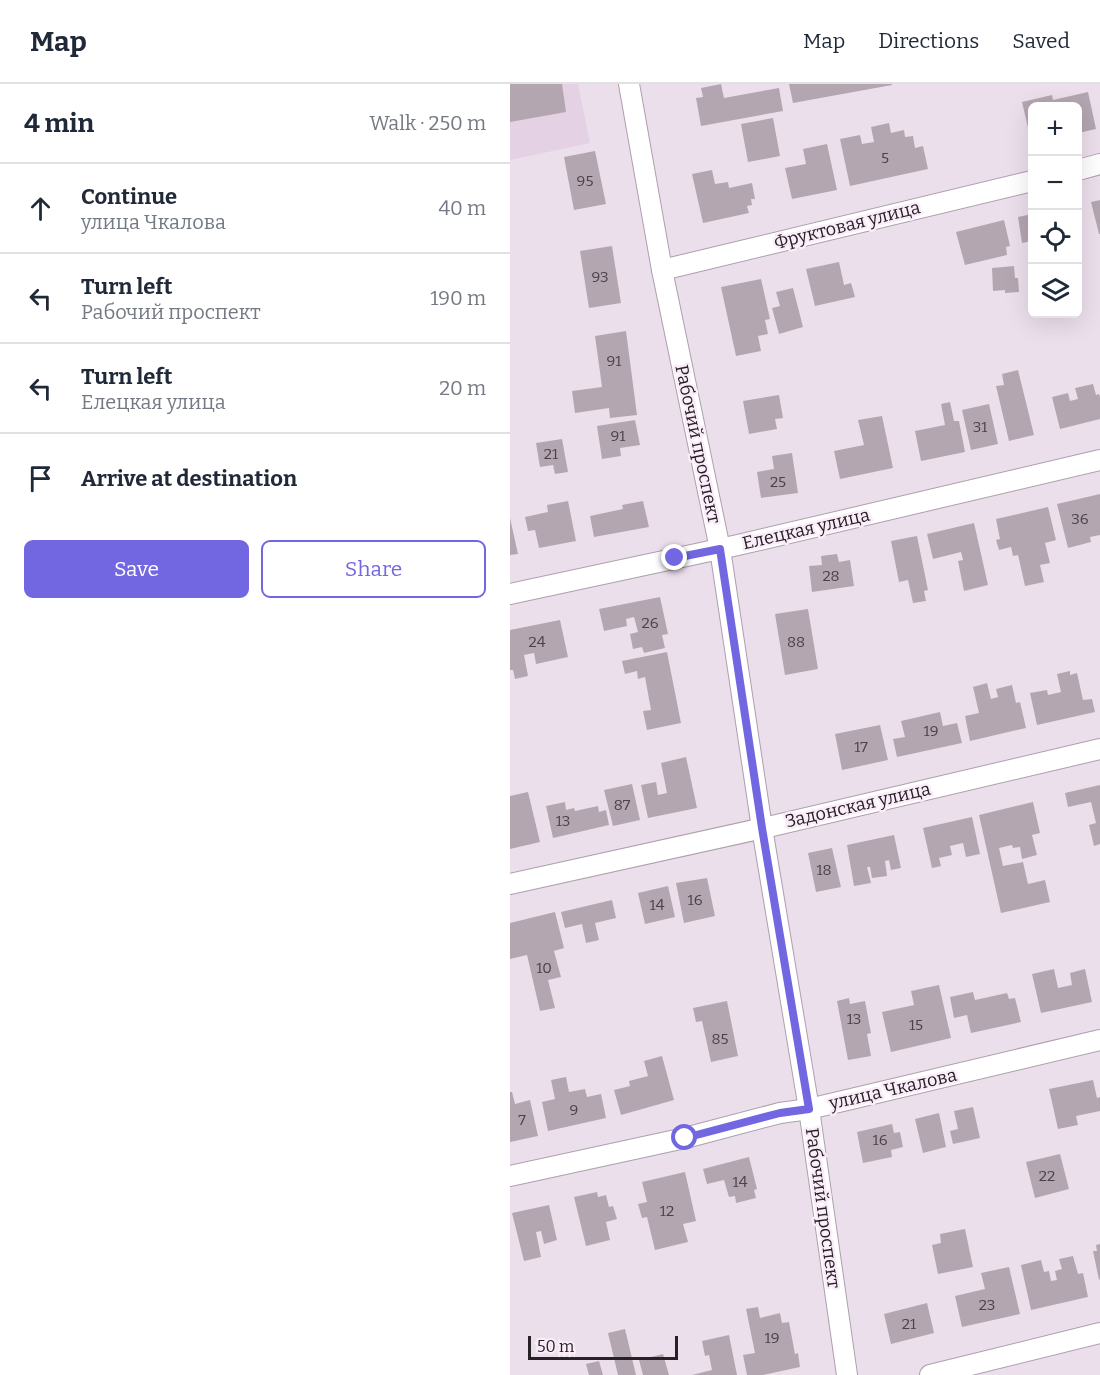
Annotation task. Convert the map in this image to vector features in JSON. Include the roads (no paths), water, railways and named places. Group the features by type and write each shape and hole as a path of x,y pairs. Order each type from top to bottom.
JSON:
{"street":[{"name":"Рабочий проспект","path":"629,84 662,270 720,549 762,828 809,1109 847,1375"},
{"path":"1082,169 1100,164"},
{"name":"Фруктовая улица","path":"662,270 1028,182"},
{"name":"Елецкая улица","path":"510,594 720,549 1100,460"},
{"name":"Задонская улица","path":"510,884 762,828 1100,748"},
{"name":"улица Чкалова","path":"510,1176 685,1138 780,1113 809,1109 1100,1040"},
{"path":"930,1375 1100,1333"}]}
